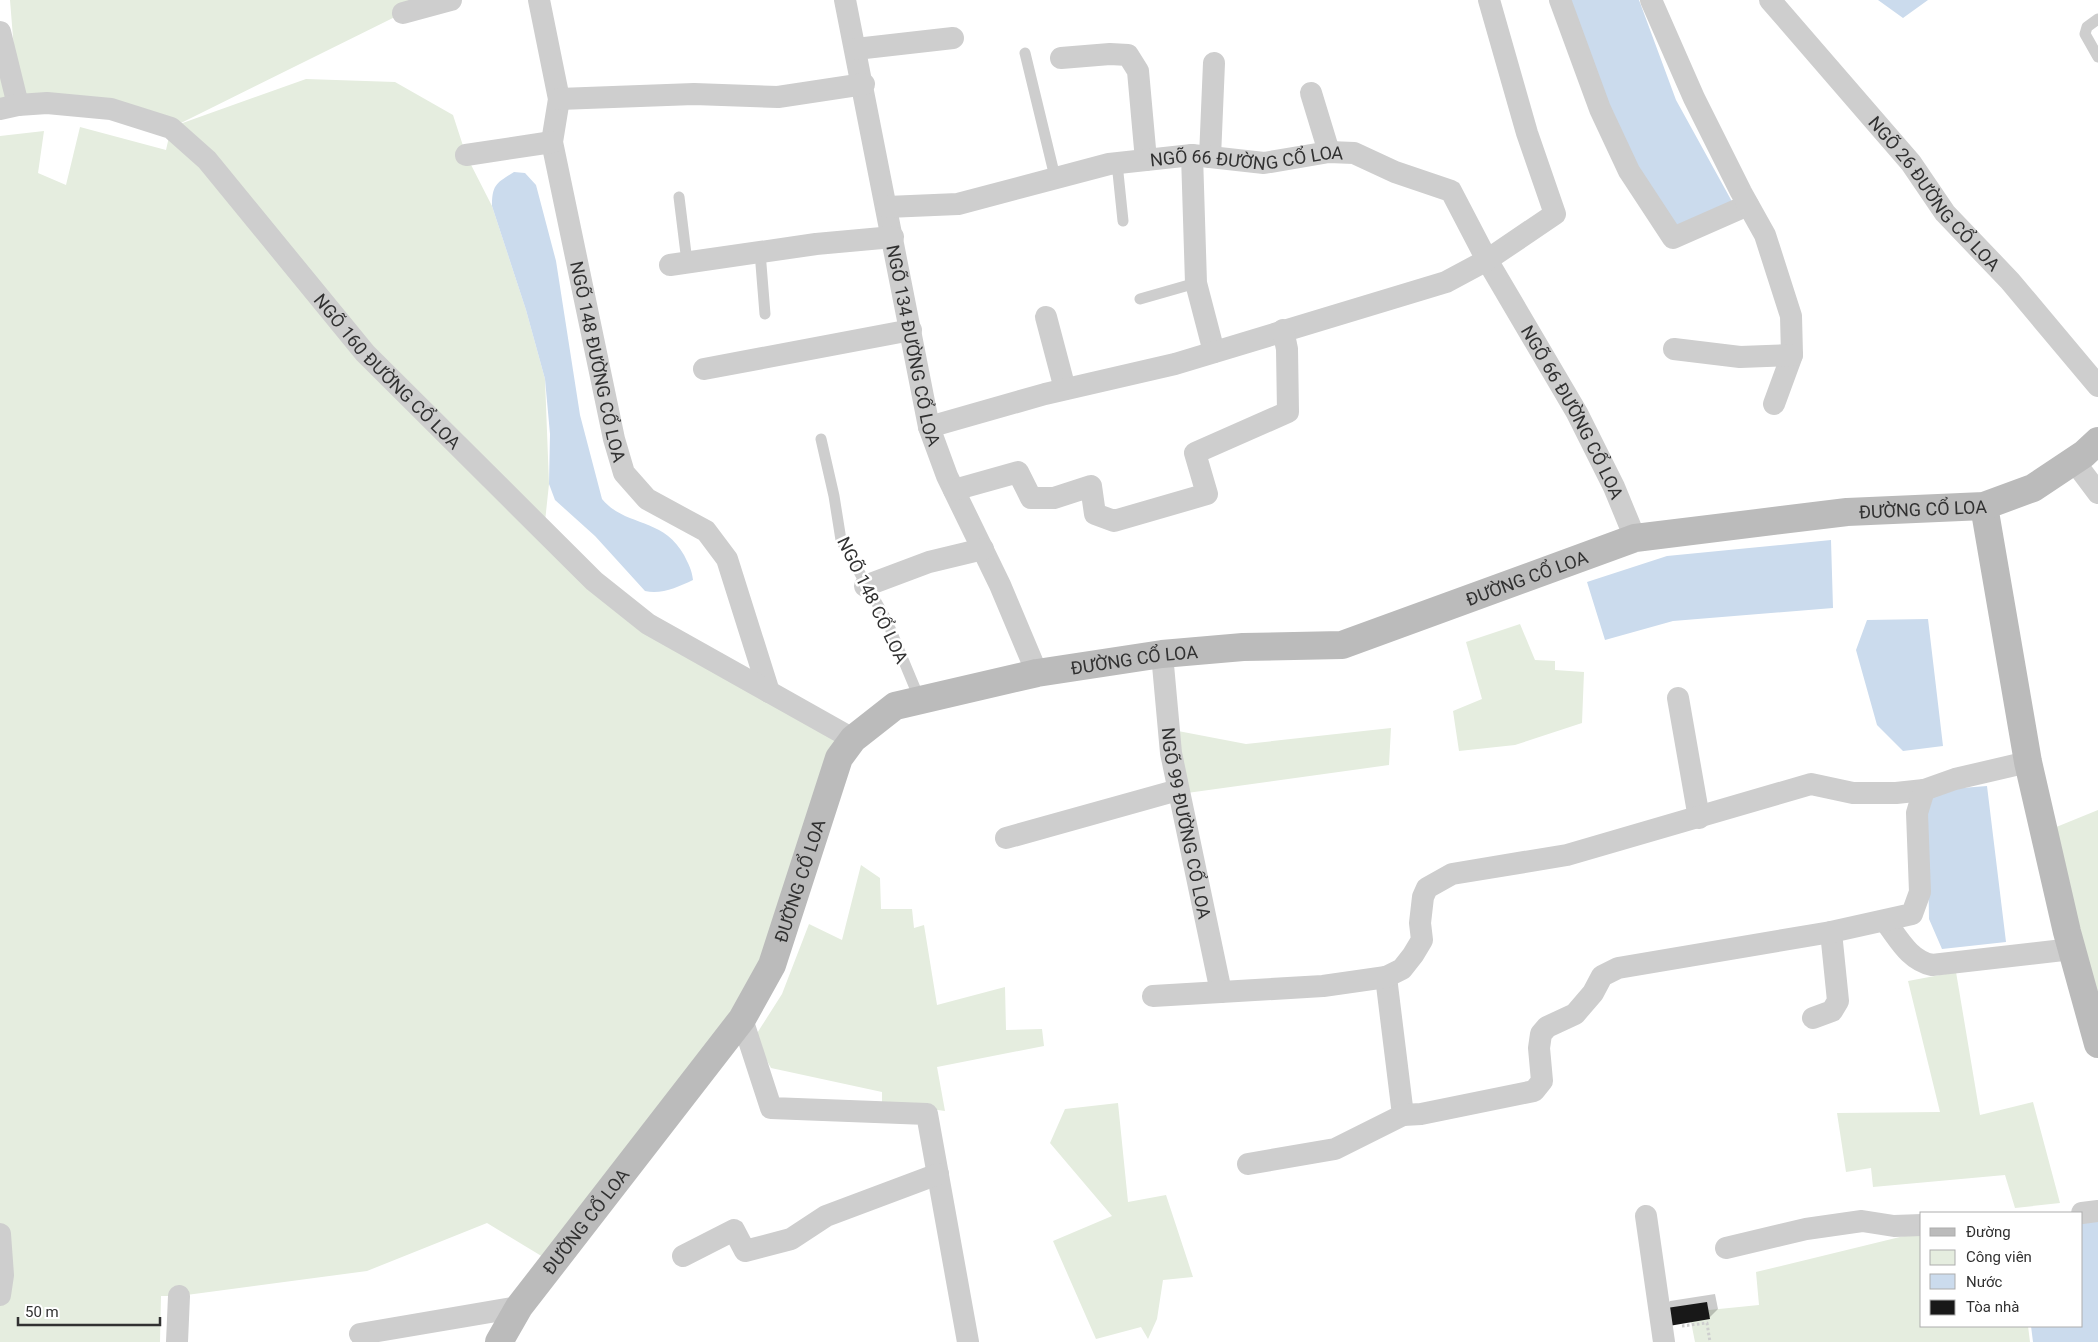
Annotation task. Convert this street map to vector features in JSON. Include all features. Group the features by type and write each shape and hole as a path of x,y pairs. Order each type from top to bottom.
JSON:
{"street":[{"path":"403,13 451,0"},
{"name":"NGÕ 148 ĐƯỜNG CỔ LOA","path":"539,0 559,98 552,142 614,439 624,473 647,499 706,531 727,559 769,692"},
{"name":"NGÕ 134 ĐƯỜNG CỔ LOA","path":"846,0 864,84 929,427 954,490 983,549 1037,673"},
{"path":"929,427 1065,390 1174,364 1446,282 1487,260 1555,214 1527,134 1489,0"},
{"path":"1560,0 1600,110 1628,171 1674,238 1748,205"},
{"path":"1651,0 1694,98 1765,235 1791,316 1792,355 1774,404"},
{"name":"NGÕ 26 ĐƯỜNG CỔ LOA","path":"1770,0 1911,163 1946,214 2010,281 2098,386"},
{"path":"0,32 9,107"},
{"path":"856,49 953,38"},
{"path":"1060,58 1110,54 1128,55 1138,71 1146,160"},
{"path":"1214,63 1201,156 1196,283 1214,352"},
{"path":"559,98 694,94 778,97 864,84"},
{"path":"1311,93 1329,152"},
{"name":"NGÕ 160 ĐƯỜNG CỔ LOA","path":"9,107 47,104 111,109 171,128 208,160 365,353 594,581 648,624 769,692"},
{"path":"466,155 552,142"},
{"name":"NGÕ 66 ĐƯỜNG CỔ LOA","path":"887,207 958,204 1055,177 1116,163 1201,156 1264,163 1342,151 1364,156 1395,172 1452,191 1487,260 1577,414 1614,487 1635,538"},
{"path":"678,264 760,252 893,237"},
{"path":"1046,317 1065,390"},
{"path":"704,369 911,330"},
{"path":"954,490 1018,472 1031,498 1054,498 1091,486 1095,514 1114,521 1207,494 1195,454 1288,412 1287,349 1283,330"},
{"path":"1674,349 1740,357 1792,355"},
{"name":"ĐƯỜNG CỔ LOA","path":"499,1342 519,1307 742,1019 772,965 839,758 853,739 895,706 1037,673 1162,654 1243,647 1342,645 1635,538 1847,512 1984,506 2032,488 2074,461 2098,441"},
{"path":"2074,461 2098,493"},
{"path":"1984,506 2028,762 2072,949 2098,1044"},
{"path":"865,586 929,562 983,549"},
{"name":"NGÕ 99 ĐƯỜNG CỔ LOA","path":"1162,654 1171,753 1221,992"},
{"path":"769,692 853,739"},
{"path":"1678,698 1699,818"},
{"path":"1153,996 1323,986 1386,977 1402,969 1414,956 1422,940 1420,923 1423,897 1427,888 1452,874 1567,855 1812,784 1853,793 1896,793 1924,790 1955,780 2028,762"},
{"path":"1006,838 1178,790"},
{"path":"1248,1164 1335,1149 1403,1115 1421,1114 1538,1090 1542,1081 1539,1048 1541,1034 1547,1027 1575,1014 1593,993 1602,976 1618,968 1831,932 1912,914 1920,892 1917,813 1924,790"},
{"path":"1886,921 1908,952 1920,962 1932,965 2072,949"},
{"path":"1813,1018 1832,1011 1838,1001 1831,932"},
{"path":"1386,977 1403,1115"},
{"path":"742,1019 771,1108 927,1114 968,1342"},
{"path":"683,1256 734,1230 745,1251 791,1240 826,1216 938,1174"},
{"path":"2083,1213 2098,1211"},
{"path":"1646,1216 1671,1334"},
{"path":"1726,1248 1806,1229 1862,1221 1894,1226 1920,1225"},
{"path":"0,1234 3,1275 0,1295"},
{"path":"178,1342 179,1296"},
{"path":"360,1334 519,1307"}],"lane":[{"path":"2098,19 2087,27 2085,34 2098,57"},
{"path":"1025,53 1055,177"},
{"path":"1116,163 1123,221"},
{"path":"678,264 680,197"},
{"path":"760,252 765,314"},
{"path":"1140,299 1196,283"},
{"name":"NGÕ 148 CỔ LOA","path":"821,439 834,496 841,540 865,586 887,621 920,700"}],"path":[{"path":"1671,1334 1707,1323 1710,1342"}],"green space":[{"path":"10,0 447,0 403,13 177,125 306,79 395,82 453,115 466,155 492,206 526,310 545,379 549,484 544,531 648,624 853,739 772,965 553,1263 487,1223 367,1271 179,1296 161,1296 160,1342 0,1342 0,136 44,131 38,173 66,185 80,127 166,150 171,128 111,109 0,109 0,32 18,100"},
{"path":"1520,624 1535,660 1555,661 1555,670 1584,672 1582,723 1515,745 1459,751 1453,711 1482,699 1466,642"},
{"path":"1391,728 1389,765 1187,793 1178,731 1246,744"},
{"path":"2098,810 2098,1039 2044,832"},
{"path":"861,865 880,878 881,909 912,909 914,928 924,925 937,1005 1005,987 1006,1030 1042,1029 1044,1046 937,1067 945,1111 882,1102 882,1092 771,1068 754,1038 782,994 809,924 842,940"},
{"path":"1956,972 1980,1115 2033,1102 2060,1203 2015,1208 2005,1175 1873,1187 1871,1168 1846,1172 1837,1113 1940,1112 1908,981"},
{"path":"1118,1103 1128,1202 1166,1195 1193,1277 1163,1280 1157,1319 1148,1339 1141,1327 1096,1339 1053,1241 1112,1216 1050,1143 1065,1109"},
{"path":"1920,1234 1920,1327 2028,1327 2030,1342 1695,1342 1689,1312 1759,1305 1756,1272 1904,1236"}],"water":[{"path":"1570,0 1639,0 1676,100 1735,207 1677,231 1628,155"},
{"path":"1878,0 1928,0 1903,18"},
{"path":"514,172 525,173 536,185 556,261 580,415 602,499 611,508 666,534 675,543 684,555 693,580 675,588 657,592 645,591 595,536 555,500 549,484 550,434 545,379 526,310 492,206 494,188"},
{"path":"1831,540 1833,608 1673,621 1605,640 1587,582 1667,556"},
{"path":"1928,619 1943,746 1903,751 1877,725 1856,650 1867,620"},
{"path":"1987,786 2006,942 1942,949 1929,919 1927,802 1936,790"},
{"path":"2098,1220 2098,1342 2033,1342 2031,1327 2083,1327 2083,1222"}],"building":[{"path":"1707,1302 1710,1319 1663,1327 1660,1309"}]}
